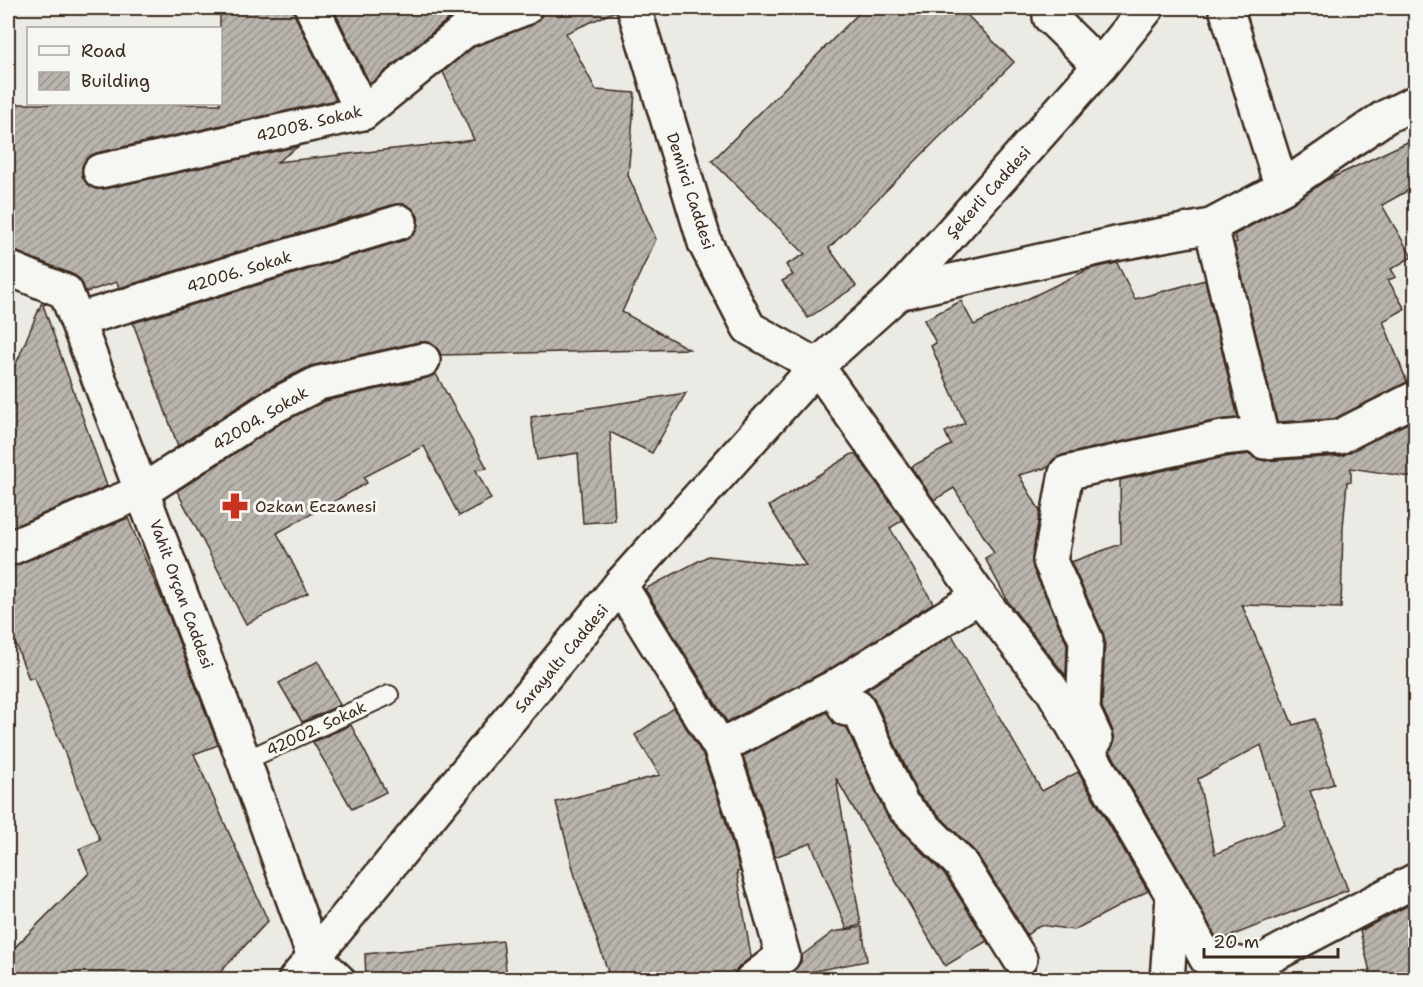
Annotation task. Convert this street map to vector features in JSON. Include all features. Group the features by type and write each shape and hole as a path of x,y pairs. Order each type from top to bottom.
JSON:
{"street":[{"path":"312,8 363,113"},
{"name":"42008. Sokak","path":"100,171 363,113 464,31 525,8"},
{"name":"Demirci Caddesi","path":"634,8 705,243 710,253 749,328 817,366"},
{"path":"1058,8 1050,17 1100,66"},
{"name":"Şekerli Caddesi","path":"817,366 898,292 1100,66 1147,8"},
{"path":"1226,8 1282,188"},
{"path":"898,292 1120,243 1211,226 1282,188 1385,117 1416,102"},
{"name":"42006. Sokak","path":"78,320 400,222"},
{"path":"1211,226 1264,442 1339,437 1416,398"},
{"name":"Vahit Orçan Caddesi","path":"8,268 66,292 78,320 244,761 304,968"},
{"name":"42004. Sokak","path":"8,549 143,491 272,407 319,383 423,360"},
{"path":"817,366 979,596 1051,688 1173,896 1167,980"},
{"name":"Sarayaltı Caddesi","path":"304,968 620,585 817,366"},
{"path":"1261,434 1222,438 1066,473 1050,561 1086,640 1083,711 1173,896 1206,958 1256,973 1416,880"},
{"path":"620,585 720,747 743,813 783,956 752,980"},
{"path":"720,747 842,683 979,596"},
{"path":"842,683 837,691 846,709 856,706 902,805 961,864 1020,959"},
{"path":"304,968 338,980"}],"lane":[{"name":"42002. Sokak","path":"244,761 389,694"}],"building":[{"path":"220,8 293,8 336,100 96,153 87,158 82,166 82,176 87,184 95,189 104,189 299,146 277,162 474,140 443,72 473,47 532,25 540,19 543,8 616,8 616,11 566,33 596,90 635,93 628,175 656,239 622,312 689,349 441,355 429,342 419,342 310,366 262,391 178,446 133,323 405,240 414,234 418,226 418,216 412,208 404,204 395,204 119,288 117,282 86,292 80,279 74,275 8,250 8,104 222,105 222,27 220,27"},
{"path":"333,8 473,8 452,16 370,84"},
{"path":"864,8 960,8 1014,62 829,248 856,286 808,318 782,281 793,275 786,265 805,254 712,161"},
{"path":"1416,138 1416,186 1382,205 1412,257 1391,269 1396,277 1388,280 1405,309 1383,321 1407,382 1334,419 1277,422 1234,235 1291,204 1325,181"},
{"path":"1117,263 1135,299 1205,280 1238,418 1218,420 1062,455 1053,460 1049,467 1019,475 1040,511 1032,558 1033,568 1067,644 1066,676 1010,605 985,558 994,553 954,488 934,500 911,467 951,445 945,432 965,423 931,346 936,343 924,320 961,301 974,325 1089,269"},
{"path":"42,302 46,304 43,305 107,486 8,529 8,383"},
{"path":"436,374 487,468 476,470 491,499 459,516 424,446 364,477 367,483 277,533 308,593 246,624 177,491 281,423 325,401"},
{"path":"686,393 652,453 610,432 615,521 583,523 578,453 537,460 531,417"},
{"path":"1416,419 1416,478 1351,468 1351,482 1347,482 1343,528 1341,608 1242,605 1293,725 1315,719 1334,784 1310,791 1348,890 1218,941 1110,751 1115,740 1102,707 1105,641 1071,562 1121,544 1120,480 1225,457 1251,454 1254,458 1265,461 1341,456","holes":["1261,745 1285,825 1215,854 1198,779"]},
{"path":"852,454 856,454 903,520 890,528 933,603 833,667 727,722 645,589 708,556 806,566 769,506"},
{"path":"128,518 169,616 218,745 194,754 268,921 213,980 8,980 8,954 89,873 79,849 100,840 34,677 29,679 8,624 8,567"},
{"path":"952,635 1042,791 1078,772 1148,891 1074,930 1040,925 1027,935 977,854 918,794 874,698 866,690"},
{"path":"318,661 340,705 302,722 279,683"},
{"path":"674,708 703,755 725,819 740,871 737,872 751,957 735,972 734,980 611,980 576,880 556,802 660,775 635,735"},
{"path":"827,712 834,724 846,727 888,818 946,876 987,941 945,966 836,778 861,925 847,929 811,843 775,857 743,756"},
{"path":"351,725 386,792 352,809 313,742"},
{"path":"1416,901 1416,980 1372,980 1360,931"},
{"path":"862,927 867,961 788,976 801,962 801,956 833,932"},
{"path":"503,941 507,980 366,980 365,954"}],"place":[{"name":"Ozkan Eczanesi","path":"235,506"}]}
